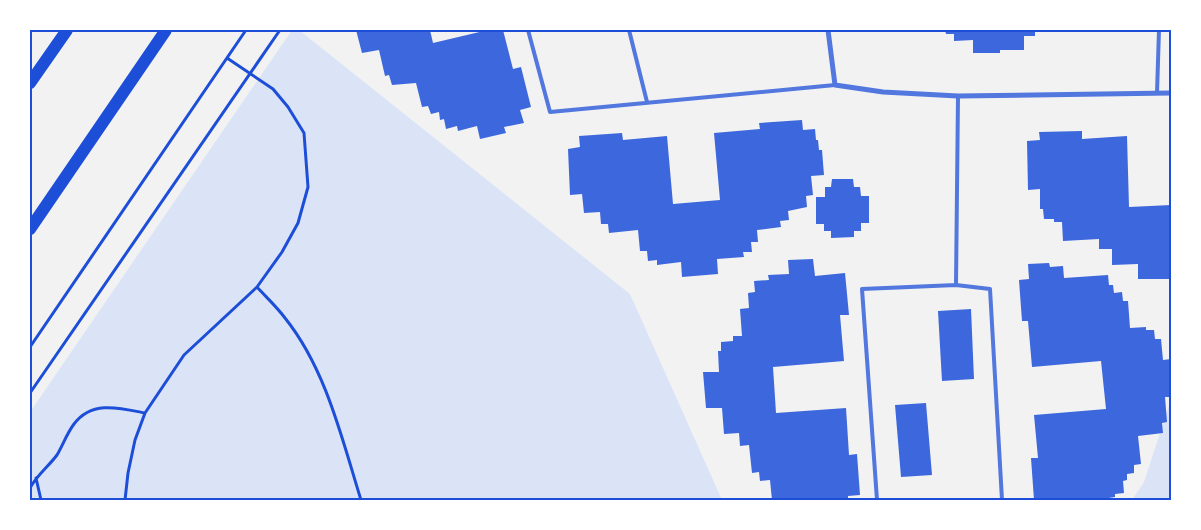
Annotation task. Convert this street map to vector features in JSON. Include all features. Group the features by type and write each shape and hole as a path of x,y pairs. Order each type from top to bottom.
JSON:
{"main road":[{"path":"30,83 67,30"},
{"path":"30,229 166,30"}],"street":[{"path":"828,30 834,84 883,92 958,96 1171,93"}],"lane":[{"path":"528,30 550,112 834,84"},
{"path":"629,30 648,102"},
{"path":"1156,93 1159,30"},
{"path":"956,285 958,96"},
{"path":"877,500 862,290 956,285 990,290 1002,500"}],"path":[{"path":"30,347 246,30"},
{"path":"30,393 280,30"},
{"path":"125,500 134,440 145,413 184,356 257,287 282,252 298,223 308,187 308,162 304,133 288,107 273,89 227,58"},
{"path":"257,287 286,318 314,363 339,427 360,500"},
{"path":"30,488 36,478 57,455 74,424 85,413 97,408 110,407 145,413"},
{"path":"36,478 41,500"}],"shaded area":[{"path":"292,30 299,30 630,294 722,500 30,500 30,412"},
{"path":"1171,399 1171,500 1132,500 1144,482"}],"building":[{"path":"356,30 430,30 433,43 488,30 503,30 513,69 521,67 531,107 520,110 524,123 504,127 506,133 480,139 477,126 458,131 457,126 446,129 444,119 440,120 439,112 431,114 428,106 422,107 416,83 392,85 389,75 385,76 379,50 362,53"},
{"path":"945,30 1035,30 1035,36 1024,36 1024,50 1000,50 1000,53 973,53 973,40 954,41 954,34 946,34"},
{"path":"802,120 803,130 815,129 819,150 822,150 824,175 811,176 813,195 806,196 807,207 788,211 789,220 780,221 781,227 757,230 758,242 751,242 752,252 743,252 744,257 717,259 718,274 682,277 681,262 657,265 657,260 648,261 647,251 640,251 638,230 609,233 608,224 601,224 600,212 584,213 582,194 570,195 568,149 580,147 579,136 622,133 623,140 667,136 673,204 720,200 714,133 760,129 759,123"},
{"path":"1082,131 1082,139 1127,136 1129,207 1171,205 1171,279 1138,279 1138,264 1112,265 1112,249 1099,249 1099,239 1063,241 1062,222 1054,222 1054,219 1044,219 1043,209 1040,209 1040,189 1028,190 1027,141 1040,140 1039,132"},
{"path":"832,179 853,179 854,187 860,187 861,196 869,196 869,223 861,223 861,231 854,231 854,237 831,238 831,231 824,231 824,224 816,224 816,197 825,197 825,187 831,187"},
{"path":"813,259 815,276 845,273 849,315 840,315 844,361 773,367 776,413 846,408 849,455 857,454 860,495 848,496 848,500 772,500 770,480 760,481 759,472 752,473 749,445 740,446 739,433 724,434 722,408 706,408 703,372 719,372 718,351 721,351 721,342 733,341 733,336 742,336 740,309 749,308 748,293 755,292 754,281 769,280 768,275 789,274 788,260"},
{"path":"1049,263 1050,267 1063,266 1064,278 1108,275 1109,285 1113,285 1114,293 1122,292 1123,301 1128,301 1130,328 1146,327 1146,330 1154,330 1155,339 1161,339 1163,360 1171,359 1171,397 1165,397 1167,422 1162,423 1163,433 1138,436 1141,464 1134,465 1134,473 1127,474 1127,480 1123,481 1124,493 1115,494 1115,497 1096,500 1034,500 1031,458 1038,458 1034,415 1106,409 1101,361 1032,367 1028,321 1022,321 1019,280 1029,279 1028,264"},
{"path":"971,309 974,379 942,381 938,311"},
{"path":"926,403 932,475 901,477 895,405"}]}
